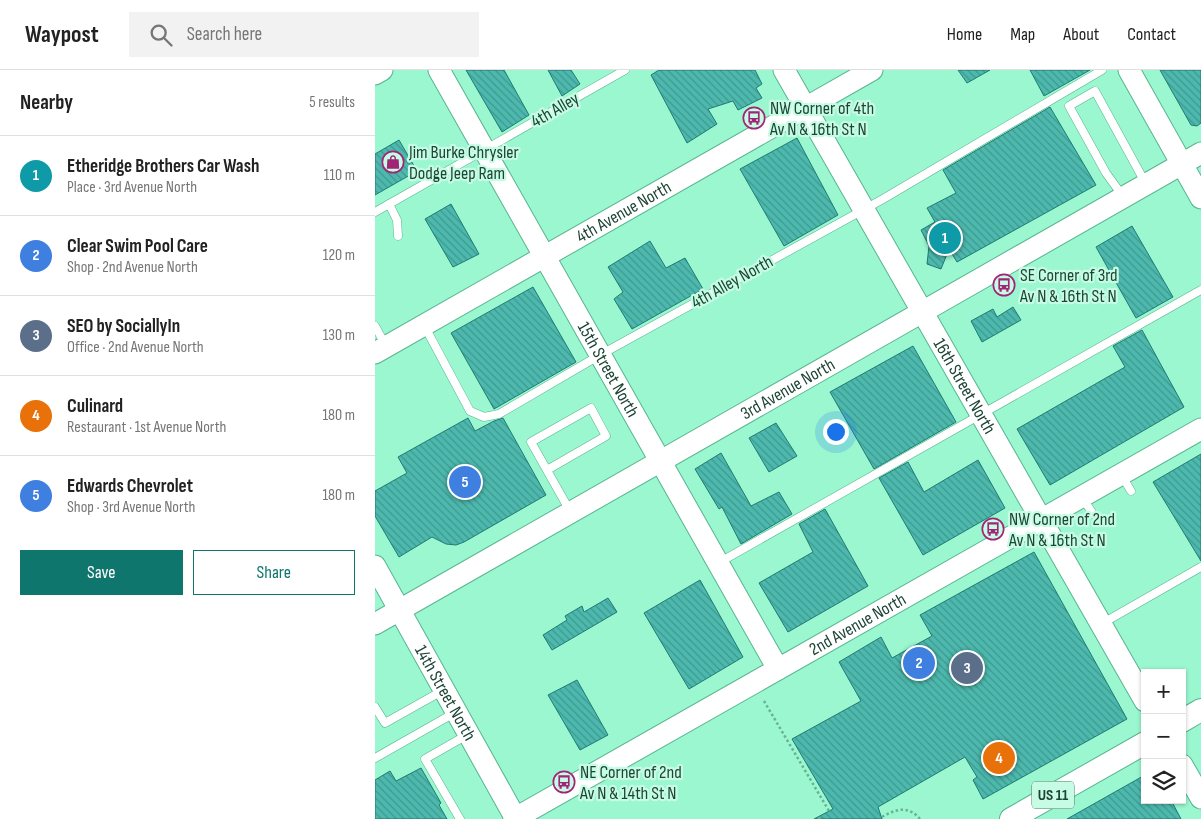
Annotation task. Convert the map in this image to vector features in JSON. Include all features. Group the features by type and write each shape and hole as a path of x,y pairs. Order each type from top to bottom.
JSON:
{"main road":[{"path":"1186,719 1201,710"},
{"name":"US 11","path":"1011,819 1141,745"}],"street":[{"path":"375,74 382,70"},
{"name":"15th Street North","path":"439,70 778,669"},
{"name":"16th Street North","path":"784,70 1141,694"},
{"name":"4th Avenue North","path":"381,350 872,70"},
{"path":"1129,70 1201,198"},
{"name":"3rd Avenue North","path":"375,624 1201,153"},
{"name":"2nd Avenue North","path":"515,819 1041,520 1088,505 1126,483 1201,429"},
{"name":"14th Street North","path":"375,566 515,819"},
{"path":"1186,772 1201,798"}],"lane":[{"name":"4th Alley","path":"485,151 625,70"},
{"name":"4th Alley North","path":"424,325 470,411 484,418 499,414 600,355 863,209 1102,70"},
{"path":"1123,197 1106,173 1069,106 1095,91 1146,184"},
{"path":"375,212 485,151"},
{"path":"389,204 397,220 398,236"},
{"path":"718,564 1201,290"},
{"path":"375,326 381,350"},
{"path":"547,470 606,436 591,408 531,442 547,470 571,512"},
{"path":"1100,624 1201,567"},
{"path":"375,707 385,723 444,690"},
{"path":"375,758 456,712"},
{"path":"460,819 425,759 469,734"}],"path":[{"path":"764,702 829,811"},
{"path":"882,817 900,809 915,814 920,819"}],"building":[{"path":"466,70 504,70 529,115 502,132"},
{"path":"548,70 571,70 580,84 562,96"},
{"path":"659,70 755,70 762,84 756,88 762,98 738,110 733,101 708,109 717,124 687,143 651,75"},
{"path":"958,70 990,70 967,83"},
{"path":"1030,70 1090,70 1044,96"},
{"path":"1160,70 1201,70 1201,123 1197,126 1191,125"},
{"path":"1050,107 1096,185 957,262 949,249 941,269 927,264 929,246 921,230 935,222 927,208 956,193 943,170"},
{"path":"797,138 838,215 784,246 740,169"},
{"name":"Jim Burke Chrysler Dodge Jeep Ram","path":"399,140 417,171 375,195 375,154"},
{"path":"451,204 479,254 453,267 425,219"},
{"path":"1132,226 1173,297 1136,318 1096,247"},
{"path":"650,241 666,268 685,258 703,289 632,329 614,299 623,292 608,267"},
{"path":"533,287 576,362 494,409 451,333"},
{"path":"1013,307 1021,320 982,342 971,321 993,309 997,317"},
{"path":"1142,330 1184,407 1050,485 1017,429 1125,367 1113,346"},
{"path":"913,346 956,422 874,469 830,392"},
{"path":"468,418 475,431 503,418 546,495 464,542 456,545 446,544 432,537 399,557 375,516 375,491 407,473 398,457"},
{"path":"776,423 797,456 769,472 749,438"},
{"path":"721,453 751,506 779,492 792,514 741,544 722,507 719,509 695,469"},
{"path":"1201,454 1201,561 1153,482"},
{"path":"978,460 1005,508 923,555 879,478 908,462 924,492"},
{"path":"825,509 868,586 788,632 759,583 813,552 799,524"},
{"path":"1034,552 1127,719 983,799 973,780 977,777 965,757 878,807 882,819 814,819 833,809 792,739 861,701 839,662 881,637 892,658 932,636 920,615"},
{"path":"700,580 743,657 689,689 644,613"},
{"path":"608,598 617,612 552,650 543,635 567,620 565,616 582,606 584,612"},
{"path":"577,680 608,735 580,750 548,695"},
{"path":"421,768 441,803 439,805 447,819 375,819 375,780 390,771 396,781"},
{"path":"1141,777 1141,804 1173,804 1181,819 1067,819"}],"place":[{"name":"NW Corner of 4th Av N & 16th St N","path":"754,118"},
{"name":"Jim Burke Chrysler Dodge Jeep Ram","path":"393,162"},
{"name":"Etheridge Brothers Car Wash","path":"945,238"},
{"name":"SE Corner of 3rd Av N & 16th St N","path":"1004,285"},
{"name":"Edwards Chevrolet","path":"465,482"},
{"name":"NW Corner of 2nd Av N & 16th St N","path":"993,529"},
{"name":"Clear Swim Pool Care","path":"919,663"},
{"name":"SEO by SociallyIn","path":"967,668"},
{"name":"Culinard","path":"999,758"},
{"name":"NE Corner of 2nd Av N & 14th St N","path":"564,782"}]}
